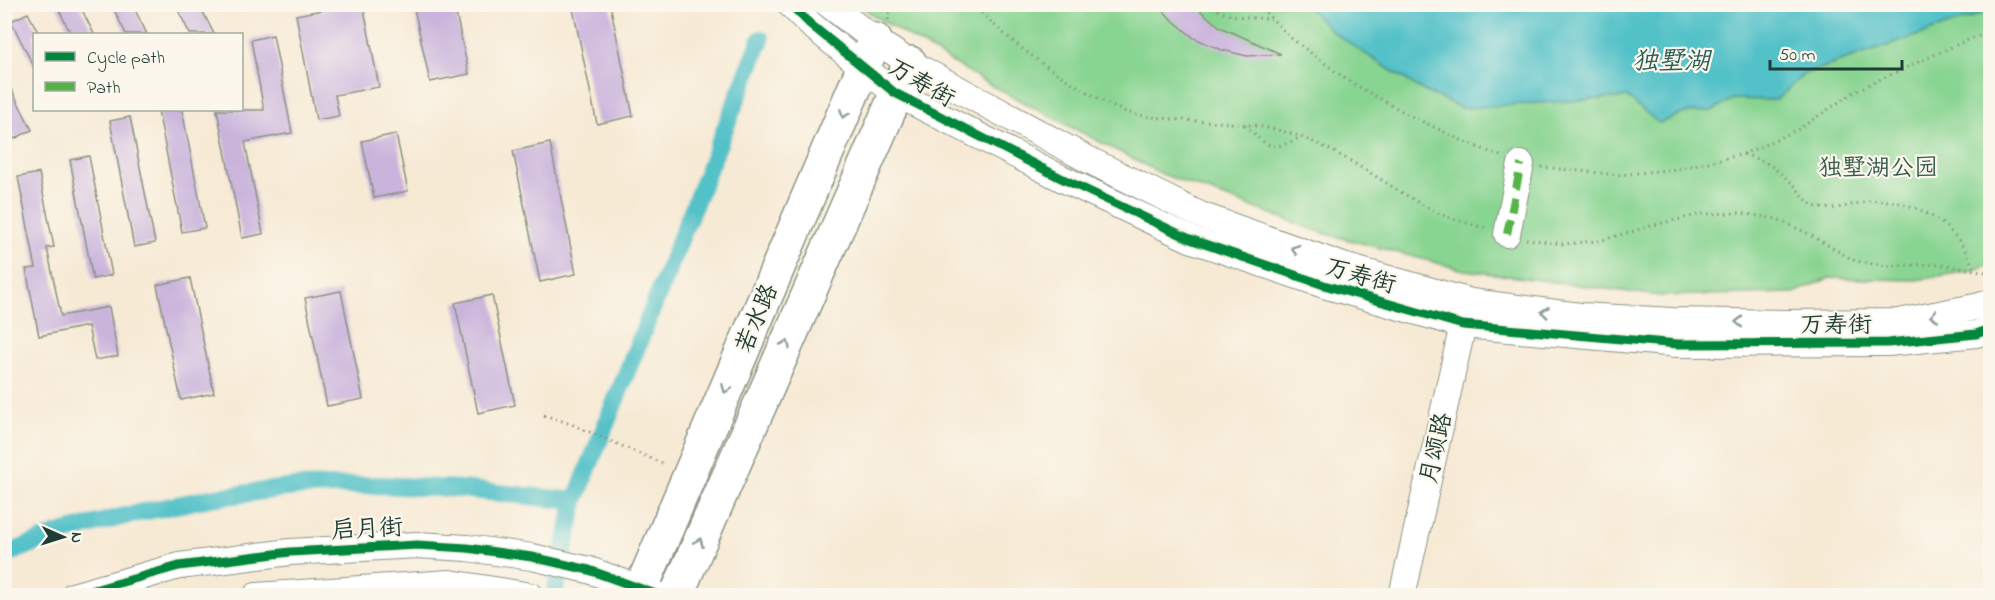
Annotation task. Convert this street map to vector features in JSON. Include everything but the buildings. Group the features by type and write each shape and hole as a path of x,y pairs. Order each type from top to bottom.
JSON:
{"main road":[{"name":"若水路","path":"646,593 870,54"},
{"name":"若水路","path":"676,596 910,63"}],"street":[{"name":"万寿街","path":"789,4 810,24 870,54 910,63 1087,159 1200,215 1343,266 1467,314 1580,316 1674,321 1899,322 1990,302"},
{"name":"万寿街","path":"828,4 870,54 895,93 1061,178 1190,239 1324,285 1467,314 1678,344 1888,343 1976,334 1990,329"},
{"path":"1507,234 1521,164"},
{"name":"月颂路","path":"1402,596 1467,314"},
{"name":"启月街","path":"73,596 179,566 290,552 417,545 467,548 532,557 589,570 646,593"},
{"path":"256,596 362,592 450,583 529,595"}],"path":[{"path":"974,4 991,23 1028,53 1070,82 1108,104 1136,115 1245,125 1274,129 1301,137 1339,155 1437,212 1518,238 1563,244 1590,241 1702,214 1741,213 1777,219 1806,232 1855,261 1887,266 1936,264 1986,272"},
{"path":"1207,4 1223,13 1239,17 1271,19"},
{"path":"1257,4 1291,38 1347,80 1407,114 1467,143 1521,164 1620,175 1676,169 1744,154 1799,129 1857,90 1990,32"},
{"path":"1245,125 1270,147 1284,146 1301,137"},
{"path":"1744,154 1771,166 1794,185 1810,204 1819,208 1872,201 1894,202 1921,210 1943,224 1961,243 1974,270"},
{"path":"544,415 571,424 666,465"}],"green space":[{"name":"独墅湖公园","path":"859,5 1305,5 1333,32 1375,60 1424,91 1462,108 1627,97 1659,123 1684,113 1711,111 1733,99 1776,100 1804,74 1990,11 1990,264 1974,270 1916,280 1829,278 1794,293 1660,296 1464,270 1323,233 1162,174 992,86"}],"water":[{"name":"独墅湖","path":"1990,4 1990,11 1804,74 1776,100 1733,99 1711,111 1684,113 1659,123 1627,97 1462,108 1424,91 1375,60 1333,32 1305,5"}],"waterway":[{"path":"554,596 575,501 761,39"},
{"path":"4,555 58,534 128,515 210,498 295,487 380,485 461,489 575,501"}],"marked path":[{"path":"1507,234 1521,164"}],"cycle path":[{"path":"790,4 810,24 895,93 1061,178 1190,239 1324,285 1463,325 1678,344 1888,343 1976,334 1990,329"},
{"path":"73,596 179,566 290,552 417,545 467,548 532,557 589,570 661,596"}]}
